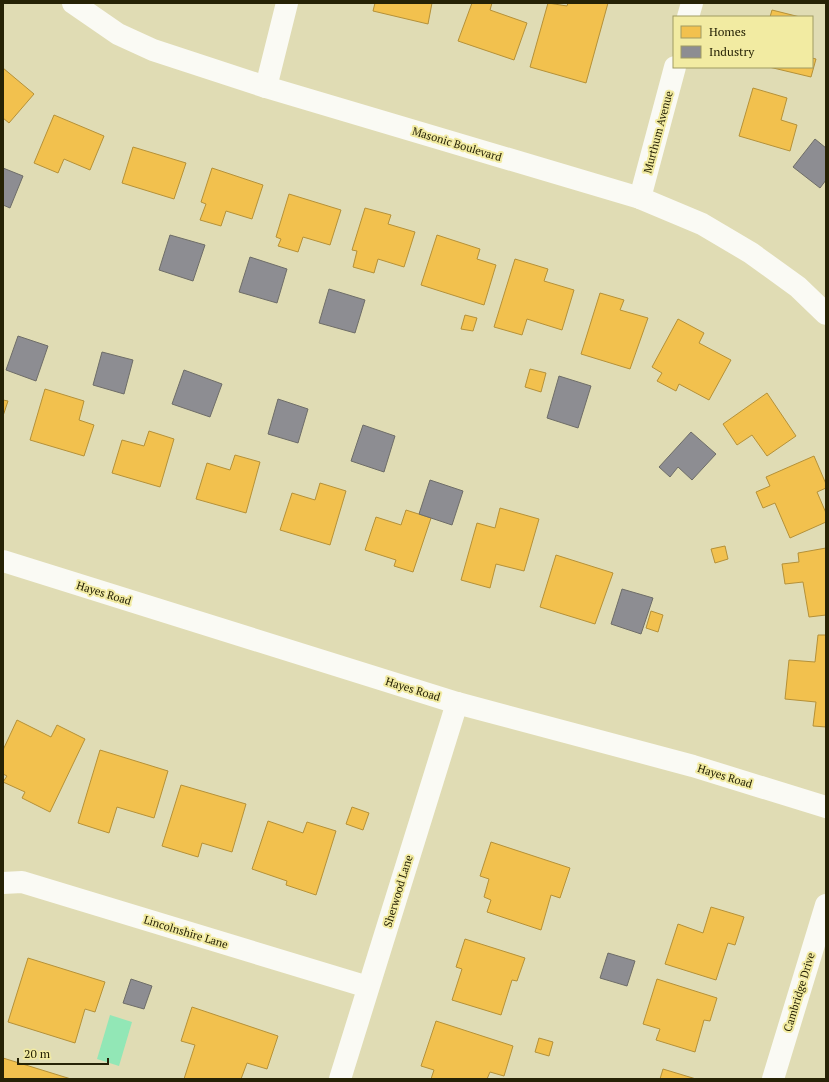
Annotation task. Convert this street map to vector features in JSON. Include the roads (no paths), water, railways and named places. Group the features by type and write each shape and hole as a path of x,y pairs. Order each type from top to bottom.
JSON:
{"street":[{"name":"Masonic Boulevard","path":"73,3 118,34 153,50 266,87 640,198 702,224 751,253 798,287 826,314"},
{"path":"266,87 287,3"},
{"path":"688,16 692,3"},
{"name":"Murthum Avenue","path":"640,198 675,68"},
{"name":"Hayes Road","path":"3,561 457,703 693,766 826,807"},
{"name":"Sherwood Lane","path":"340,1079 457,703"},
{"name":"Lincolnshire Lane","path":"3,883 22,882 368,987"},
{"name":"Cambridge Drive","path":"773,1079 826,905"}]}
